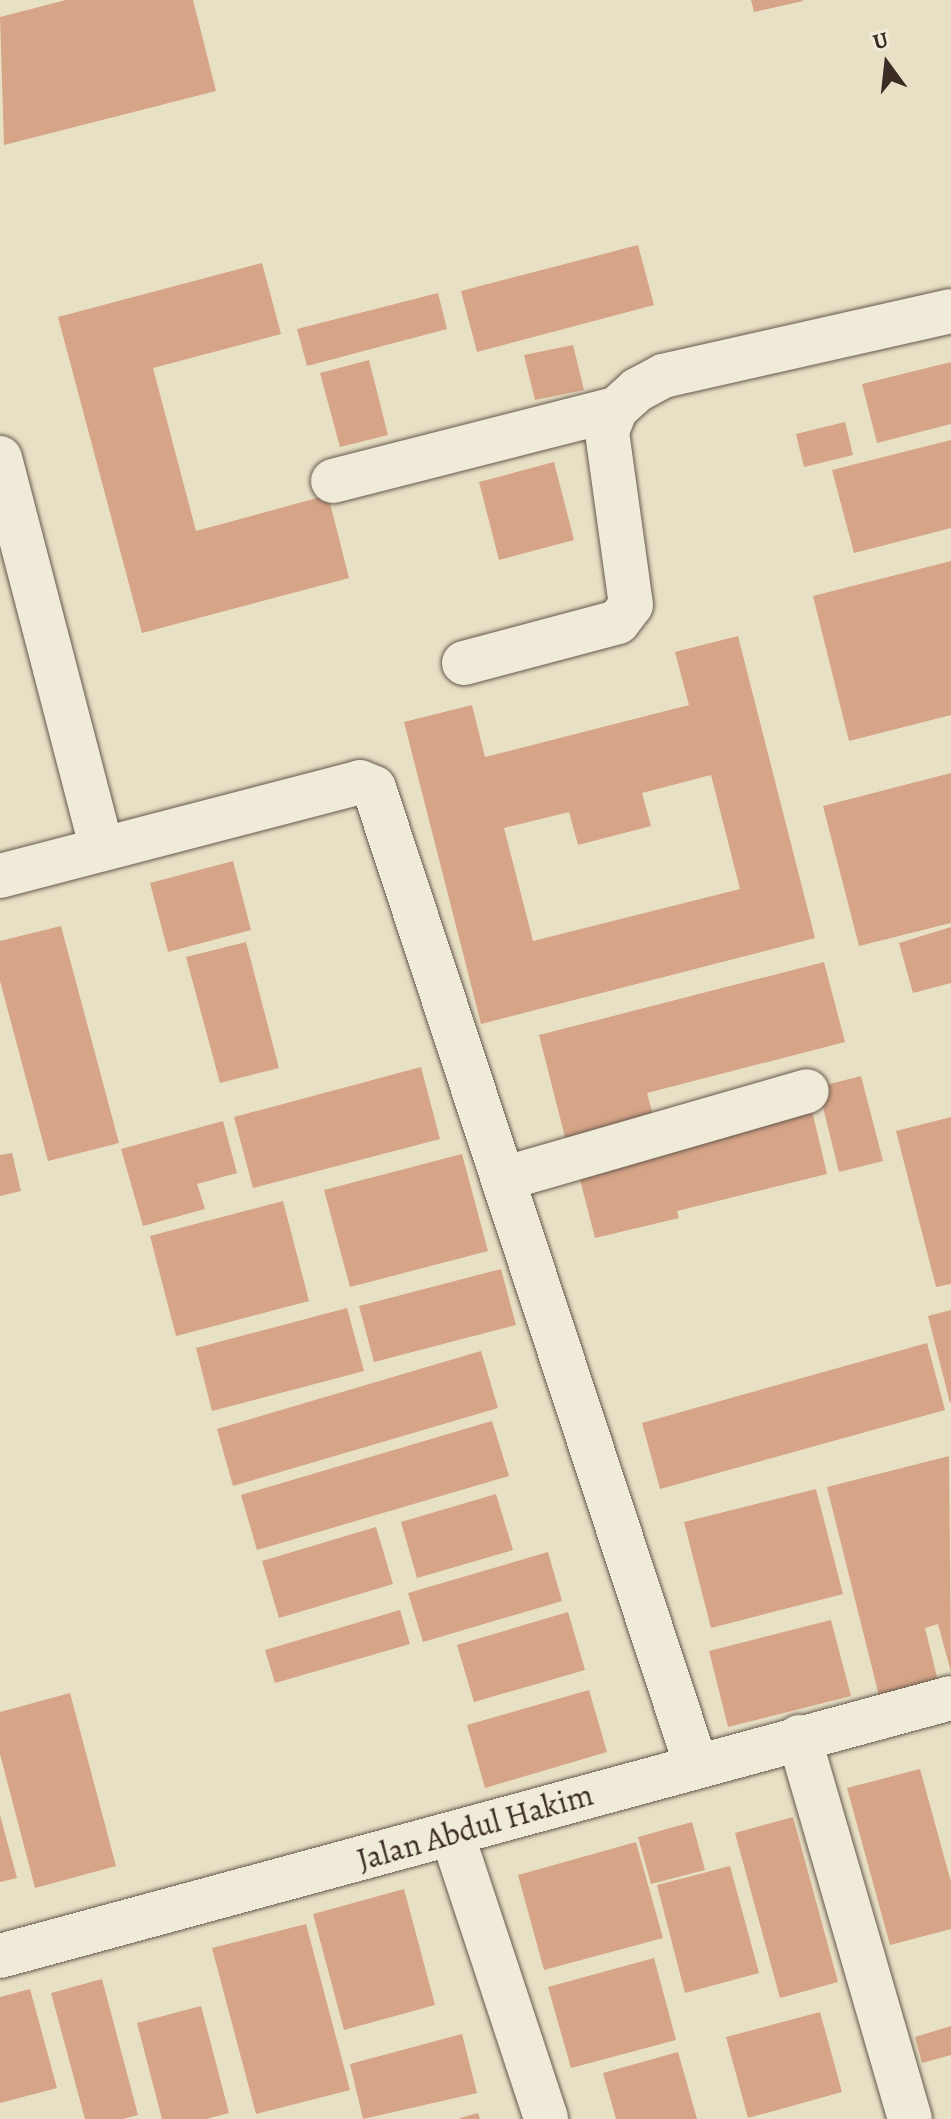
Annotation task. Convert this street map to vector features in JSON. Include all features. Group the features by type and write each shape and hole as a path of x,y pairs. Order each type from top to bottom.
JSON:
{"street":[{"path":"333,481 616,409 663,376 951,311"},
{"path":"464,663 618,622 631,605 607,431 616,409"},
{"path":"0,458 101,847"},
{"path":"0,876 101,847 360,782 374,788 506,1178 696,1765"},
{"path":"506,1178 807,1091"},
{"name":"Jalan Abdul Hakim","path":"0,1956 951,1698"},
{"path":"799,1737 910,2119"},
{"path":"452,1834 546,2119"}],"building":[{"path":"66,0 193,0 216,91 4,145 0,17"},
{"path":"751,0 802,0 803,1 754,12"},
{"path":"638,245 654,305 477,352 461,291"},
{"path":"262,263 281,334 153,368 196,531 328,495 349,578 142,633 58,317"},
{"path":"438,293 447,329 307,366 297,329"},
{"path":"573,345 584,390 535,400 524,355"},
{"path":"369,360 388,435 340,447 320,373"},
{"path":"951,362 951,424 877,443 862,384"},
{"path":"845,422 853,455 804,467 796,434"},
{"path":"951,440 951,528 854,553 832,470"},
{"path":"554,462 574,540 499,560 479,482"},
{"path":"951,561 951,715 849,741 813,596"},
{"path":"738,636 815,938 481,1024 404,722 472,705 485,757 689,705 675,652","holes":["711,775 740,889 533,941 504,828 569,812 578,845 651,826 642,793"]},
{"path":"951,773 951,923 859,946 823,806"},
{"path":"233,861 251,930 168,952 150,883"},
{"path":"61,926 119,1143 48,1161 0,981 0,941"},
{"path":"951,927 951,983 913,993 899,943"},
{"path":"246,942 279,1068 220,1083 186,957"},
{"path":"824,962 845,1042 647,1093 656,1126 568,1149 539,1035"},
{"path":"421,1067 440,1139 253,1188 234,1117"},
{"path":"861,1076 883,1161 839,1172 818,1087"},
{"path":"809,1098 827,1174 677,1211 679,1218 595,1238 576,1164"},
{"path":"951,1117 951,1284 936,1287 896,1131"},
{"path":"223,1121 237,1173 197,1184 205,1209 143,1226 121,1149"},
{"path":"12,1153 21,1191 0,1196 0,1155"},
{"path":"462,1154 488,1251 350,1287 324,1190"},
{"path":"283,1201 309,1301 176,1336 150,1236"},
{"path":"501,1269 516,1325 374,1362 359,1306"},
{"path":"347,1308 364,1371 212,1411 196,1348"},
{"path":"951,1310 951,1402 950,1403 928,1316"},
{"path":"927,1343 945,1410 660,1489 642,1423"},
{"path":"481,1351 498,1408 233,1486 217,1429"},
{"path":"492,1421 509,1476 257,1550 241,1495"},
{"path":"949,1456 951,1672 938,1624 925,1628 938,1681 879,1696 827,1487"},
{"path":"816,1489 843,1594 711,1628 684,1522"},
{"path":"496,1494 513,1550 417,1578 401,1522"},
{"path":"376,1527 393,1584 279,1618 262,1561"},
{"path":"548,1552 562,1601 423,1642 408,1593"},
{"path":"400,1610 410,1644 275,1683 265,1650"},
{"path":"568,1612 585,1670 474,1702 457,1645"},
{"path":"831,1620 851,1696 728,1727 709,1651"},
{"path":"589,1690 607,1752 485,1788 467,1725"},
{"path":"70,1693 116,1866 35,1888 0,1754 0,1712"},
{"path":"920,1769 951,1882 951,1929 890,1945 847,1788"},
{"path":"0,1815 17,1878 0,1882"},
{"path":"793,1817 838,1982 780,1998 735,1833"},
{"path":"692,1822 705,1870 651,1884 638,1837"},
{"path":"636,1842 663,1938 544,1970 518,1875"},
{"path":"730,1866 759,1973 685,1993 657,1885"},
{"path":"404,1889 435,2005 344,2030 313,1914"},
{"path":"306,1924 350,2090 256,2114 212,1948"},
{"path":"654,1958 676,2040 571,2068 548,1987"},
{"path":"102,1979 138,2115 123,2119 85,2119 51,1993"},
{"path":"30,1989 57,2088 0,2103 0,1997"},
{"path":"201,2006 229,2113 206,2119 162,2119 137,2023"},
{"path":"820,2012 842,2092 748,2118 726,2037"},
{"path":"951,2026 951,2055 922,2063 915,2037"},
{"path":"462,2034 477,2093 363,2119 350,2064"},
{"path":"678,2052 697,2119 616,2119 603,2073"},
{"path":"478,2113 480,2119 460,2119 460,2118"}]}
